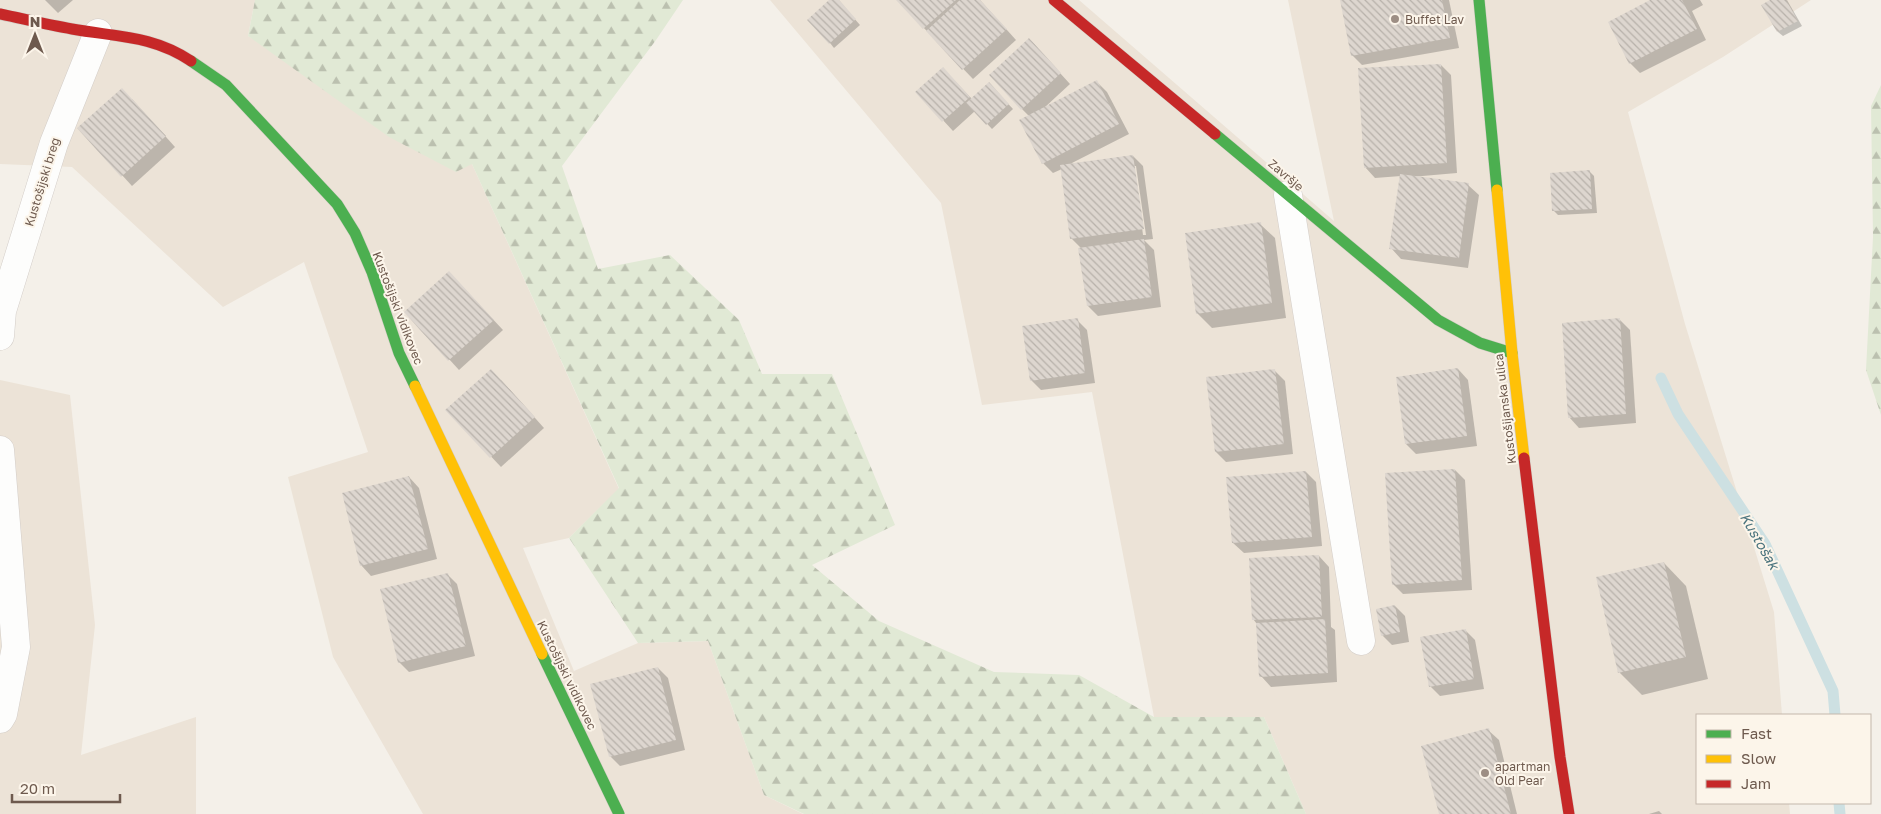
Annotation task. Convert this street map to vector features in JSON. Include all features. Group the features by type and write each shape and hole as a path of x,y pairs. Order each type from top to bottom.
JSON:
{"street":[{"name":"Završje","path":"1054,0 1438,320 1480,343 1512,353"},
{"name":"Kustošijanska ulica","path":"1479,0 1512,353 1569,814"},
{"name":"Kustošijski vidikovec","path":"0,14 98,33 147,40 177,52 226,85 336,204 354,233 372,272 399,353 619,814"},
{"name":"Kustošijski breg","path":"0,336 2,311 54,143 98,33"},
{"path":"1288,195 1360,641"},
{"path":"0,450 16,647 3,714 0,719"}],"shaded area":[{"path":"0,0 255,0 248,36 472,164 619,489 569,538 523,548 574,671 638,643 708,641 764,795 803,814 423,814 333,657 288,477 368,452 304,262 223,307 72,167 0,164"},
{"path":"770,0 1079,0 1334,221 1288,0 1811,0 1723,57 1628,112 1685,324 1774,612 1782,714 1696,714 1696,804 1789,804 1790,814 1306,814 1264,717 1154,717 1092,392 982,405 941,203"},
{"path":"0,380 70,395 95,625 81,755 196,717 196,814 0,814"}],"green space":[{"path":"255,0 683,0 656,40 562,166 598,269 670,255 739,320 762,374 832,374 895,525 812,565 879,621 994,672 1079,675 1154,717 1264,717 1306,814 804,814 764,795 708,641 638,643 569,538 619,488 472,164 456,172 389,137 248,36"},
{"path":"1881,85 1881,415 1866,370 1873,237 1871,106"}],"building":[{"path":"829,0 839,0 856,19 829,44 807,20"},
{"path":"896,0 956,0 923,29"},
{"path":"960,0 980,0 1007,29 962,70 926,31"},
{"name":"Buffet Lav","path":"1340,0 1442,0 1450,38 1351,56"},
{"path":"1650,0 1682,0 1697,29 1629,64 1608,22"},
{"path":"1770,0 1786,0 1798,21 1777,32 1761,5"},
{"path":"1029,38 1061,73 1021,110 989,75"},
{"path":"1441,64 1447,163 1364,168 1358,68"},
{"path":"943,67 970,97 942,122 915,92"},
{"path":"1097,80 1119,124 1042,164 1019,120"},
{"path":"989,82 1009,104 986,125 966,103"},
{"path":"122,88 166,136 121,177 77,128"},
{"path":"1133,155 1144,229 1070,239 1060,165"},
{"path":"1590,170 1592,209 1552,211 1550,173"},
{"path":"1400,174 1469,183 1459,258 1389,249"},
{"path":"1261,222 1272,303 1196,314 1185,233"},
{"path":"1144,239 1152,297 1087,306 1078,248"},
{"path":"449,271 494,320 448,361 404,312"},
{"path":"1078,318 1085,373 1030,381 1022,326"},
{"path":"1620,318 1626,414 1568,418 1562,323"},
{"path":"1458,368 1467,436 1405,444 1396,377"},
{"path":"491,369 535,417 490,458 445,410"},
{"path":"1275,369 1284,444 1215,452 1206,377"},
{"path":"1455,469 1462,580 1392,585 1385,473"},
{"path":"1306,471 1312,537 1232,543 1226,477"},
{"path":"409,476 428,549 360,566 342,493"},
{"path":"1319,555 1322,617 1252,620 1249,558"},
{"path":"1664,562 1686,657 1618,673 1596,577"},
{"path":"448,573 466,646 398,663 380,589"},
{"path":"1395,605 1400,632 1381,636 1376,609"},
{"path":"1325,619 1328,673 1259,677 1256,623"},
{"path":"1466,629 1474,679 1429,687 1420,637"},
{"path":"658,667 676,740 609,757 590,684"},
{"path":"1489,728 1511,814 1439,814 1421,746"}],"waterway":[{"name":"Kustošak","path":"1661,378 1678,414 1765,544 1833,691 1835,714"},
{"name":"Kustošak","path":"1839,804 1840,814"}],"traffic: fast":[{"path":"1479,0 1497,190"},
{"path":"191,61 226,85 337,204 355,233 372,272 399,353 415,386"},
{"path":"1215,134 1438,320 1480,343 1512,353"},
{"path":"542,654 619,814"}],"traffic: slow":[{"path":"1497,190 1524,458"},
{"path":"415,386 542,654"}],"traffic: jam":[{"path":"1054,0 1215,134"},
{"path":"0,14 88,32 133,38 162,46 191,61"},
{"path":"1524,458 1560,757 1569,814"}],"place":[{"name":"Buffet Lav","path":"1395,19"},
{"name":"apartman Old Pear","path":"1485,773"}]}
